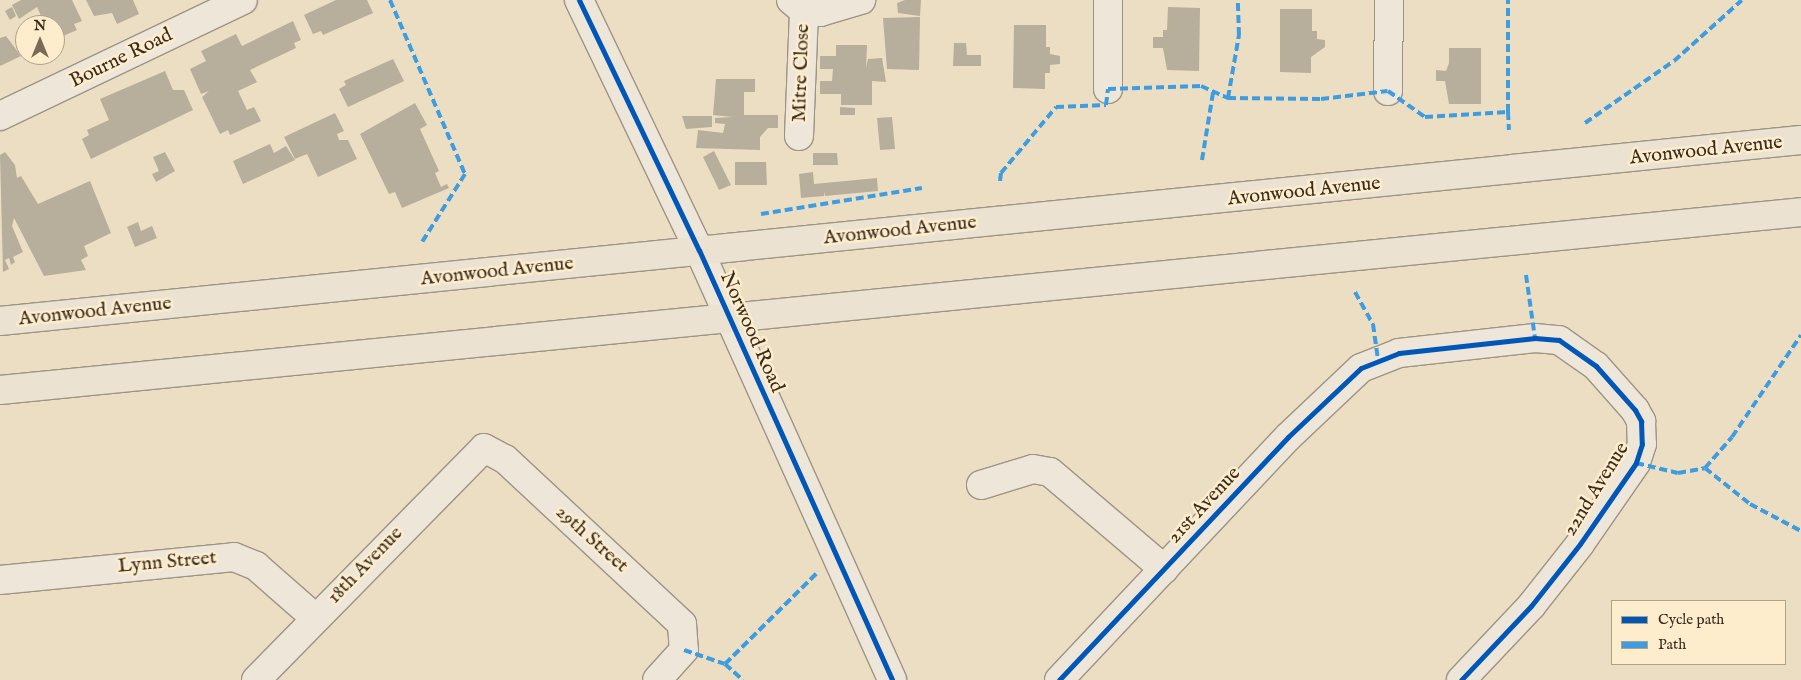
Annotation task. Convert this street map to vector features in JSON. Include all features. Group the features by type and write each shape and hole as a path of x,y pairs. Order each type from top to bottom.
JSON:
{"main road":[{"name":"Avonwood Avenue","path":"0,321 1801,140"},
{"path":"0,390 1801,212"}],"street":[{"name":"Norwood Road","path":"579,0 699,250 892,680"},
{"path":"798,5 830,12 861,0"},
{"path":"1108,0 1108,89"},
{"path":"1388,91 1389,0"},
{"name":"Bourne Road","path":"0,116 230,3"},
{"name":"Mitre Close","path":"798,5 799,136"},
{"name":"22nd Avenue","path":"1378,359 1526,339 1559,340 1596,366 1641,421 1642,444 1636,463 1580,544 1531,606 1461,680"},
{"name":"21st Avenue","path":"1059,680 1344,382 1378,359"},
{"name":"29th Street","path":"476,452 488,448 498,453 674,613 686,631 684,650 657,680"},
{"name":"18th Avenue","path":"256,680 314,617 476,452"},
{"path":"981,485 1033,469 1050,472 1164,569"},
{"name":"Lynn Street","path":"0,580 234,557 256,566 314,617"}],"building":[{"path":"21,0 72,0 82,21 74,24 77,30 65,35 65,15 41,15 37,7 25,15 17,15 12,5"},
{"path":"86,0 133,0 139,14 117,24 112,13 94,16"},
{"path":"336,0 367,0 373,13 323,35 321,31 313,34 304,15"},
{"path":"905,0 921,0 920,16 898,13 897,3"},
{"path":"12,7 15,17 10,20 5,11"},
{"path":"1168,7 1200,8 1199,71 1167,70 1163,48 1153,48 1153,37 1163,37 1163,30 1167,30"},
{"path":"1280,9 1312,9 1312,31 1317,31 1317,39 1325,40 1325,47 1311,57 1311,73 1280,72"},
{"path":"920,17 919,70 887,69 883,18"},
{"path":"293,21 301,40 294,43 296,48 250,70 257,82 238,91 247,110 254,107 261,121 230,135 228,130 220,134 202,97 209,91 201,94 190,69 206,61 201,51 236,34 242,46"},
{"path":"1014,25 1046,25 1046,47 1050,47 1050,54 1060,56 1060,64 1050,65 1050,73 1045,73 1045,89 1013,88"},
{"path":"6,36 15,48 15,59 0,66 0,38"},
{"path":"954,43 966,43 967,55 981,55 981,66 953,66"},
{"path":"836,45 867,45 866,68 868,59 882,58 886,82 872,81 872,105 841,105 841,94 820,94 820,81 832,81 833,69 820,69 820,56 836,56"},
{"path":"1449,48 1481,48 1481,104 1449,104 1445,81 1436,81 1436,70 1446,71 1449,63"},
{"path":"393,59 404,81 348,107 339,89 346,85 344,81"},
{"path":"165,71 173,90 184,90 193,110 91,159 82,139 89,135 87,130 109,120 100,99"},
{"path":"716,79 755,79 755,92 744,92 744,115 778,115 778,128 768,128 760,137 760,150 696,148 698,130 723,133 725,124 715,123 715,118 732,117 713,115"},
{"path":"415,103 427,125 420,129 439,171 435,173 441,187 447,184 449,188 402,208 395,192 389,194 360,134"},
{"path":"840,107 855,108 855,115 840,115"},
{"path":"335,113 344,131 337,134 339,140 348,140 357,159 318,177 307,154 295,159 284,137"},
{"path":"682,116 712,116 712,127 686,129"},
{"path":"892,117 895,149 880,150 877,118"},
{"path":"270,144 274,153 286,146 295,160 243,184 233,161"},
{"path":"714,151 731,185 719,190 703,157"},
{"path":"5,152 15,165 17,178 21,176 38,204 90,181 111,233 84,246 88,256 81,260 86,270 44,276 14,218 12,226 23,252 13,257 15,262 11,265 9,258 5,260 9,269 3,272 0,155"},
{"path":"165,152 175,171 156,182 152,174 159,171 153,157"},
{"path":"813,153 837,153 838,165 813,165"},
{"path":"735,162 766,162 767,185 735,185"},
{"path":"813,172 814,184 877,178 878,191 825,196 824,191 824,196 801,198 799,174"},
{"path":"138,222 141,231 152,226 157,238 135,247 127,227"}],"marked path":[{"path":"390,0 465,174 422,242"},
{"path":"1228,98 1239,35 1238,0"},
{"path":"1508,0 1508,112"},
{"path":"1585,123 1674,61 1742,0"},
{"path":"1000,181 1001,173 1056,107 1106,105 1108,89 1201,86 1228,98 1321,99 1388,91 1425,117 1508,112 1509,130"},
{"path":"1202,160 1213,93"},
{"path":"761,214 922,188"},
{"path":"1526,275 1535,338"},
{"path":"1355,292 1373,324 1378,359"},
{"path":"1636,463 1678,473 1705,468 1732,437 1801,335"},
{"path":"1705,468 1750,504 1801,531"},
{"path":"725,664 817,573"},
{"path":"684,650 725,664 743,680"}],"cycle path":[{"path":"579,0 699,250 892,680"},
{"path":"1059,680 1288,437 1361,368 1399,353 1535,338 1559,340 1596,366 1635,410 1641,421 1642,444 1636,463 1580,544 1531,606 1461,680"}]}
